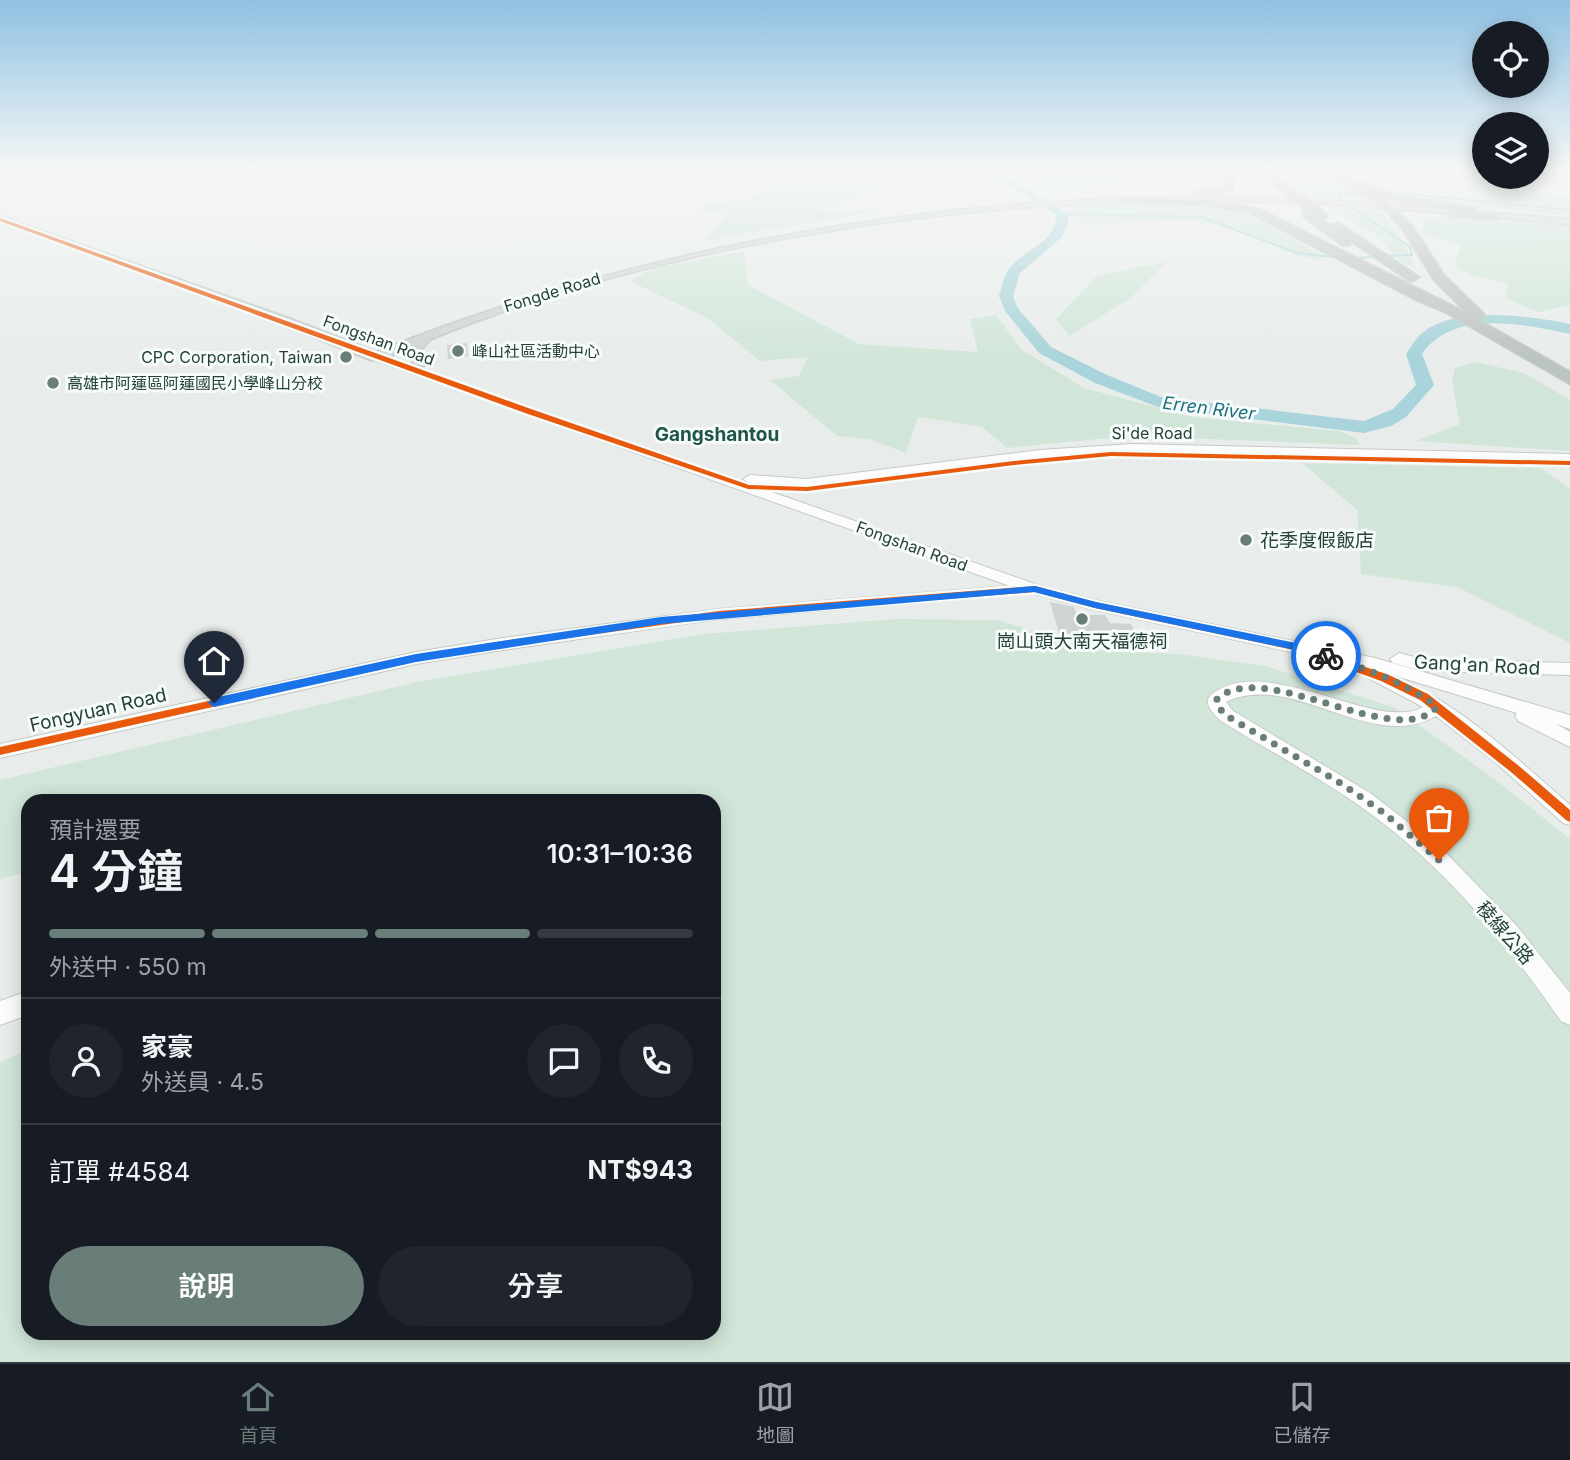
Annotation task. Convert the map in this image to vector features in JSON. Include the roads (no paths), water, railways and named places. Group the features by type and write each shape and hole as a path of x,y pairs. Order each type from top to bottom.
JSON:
{"highway":[{"path":"1302,233 1395,284 1447,308 1570,379"},
{"path":"1339,233 1570,370"},
{"path":"1342,233 1447,308"},
{"path":"1411,233 1439,278 1481,319"}],"main road":[{"name":"Fongshan Road","path":"43,233 377,353"},
{"name":"Fongshan Road","path":"44,233 357,342 377,353"},
{"name":"Fongde Road","path":"377,353 475,316 617,272 712,250 809,233"},
{"path":"357,342 388,342 424,335"},
{"path":"420,364 413,350 424,335"}],"street":[{"name":"Fongshan Road","path":"377,353 420,364 1035,589"},
{"name":"Fongshan Road","path":"377,353 742,482"},
{"name":"Si'de Road","path":"742,482 807,489 1133,450 1570,461"},
{"name":"Gang'an Road","path":"1035,589 1095,605 1375,664 1570,722"},
{"name":"Fongyuan Road","path":"0,751 416,658 491,646 673,619 1035,589"},
{"name":"Gang'an Road","path":"1301,648 1395,658 1423,665 1570,669"},
{"name":"Gang'an Road","path":"1301,648 1385,678 1424,697 1515,769 1570,817"},
{"name":"稜線公路","path":"1437,707 1429,715 1410,719 1357,712 1290,694 1251,687 1226,690 1217,699 1218,707 1227,716 1342,784 1423,845 1455,875 1509,936 1570,1013"},
{"path":"1486,696 1570,740"},
{"path":"0,1013 21,1006"}],"waterway":[{"name":"Erren River","path":"1058,233 1055,238 1014,271 1006,296 1010,308 1045,350 1101,379 1158,402 1364,427 1392,418 1406,408 1425,385 1414,354 1425,339 1441,329 1458,324 1497,320 1570,329"},
{"path":"1242,233 1297,253 1342,258"},
{"path":"1386,256 1412,255 1410,247 1389,233"},
{"path":"1351,258 1377,257"}],"place":[{"name":"峰山社區活動中心","path":"458,351"},
{"name":"CPC Corporation, Taiwan","path":"346,357"},
{"name":"高雄市阿蓮區阿蓮國民小學峰山分校","path":"53,383"},
{"name":"花季度假飯店","path":"1246,540"},
{"name":"崗山頭大南天福德祠","path":"1082,619"}],"district":[{"name":"Gangshantou","path":"717,434"}]}
